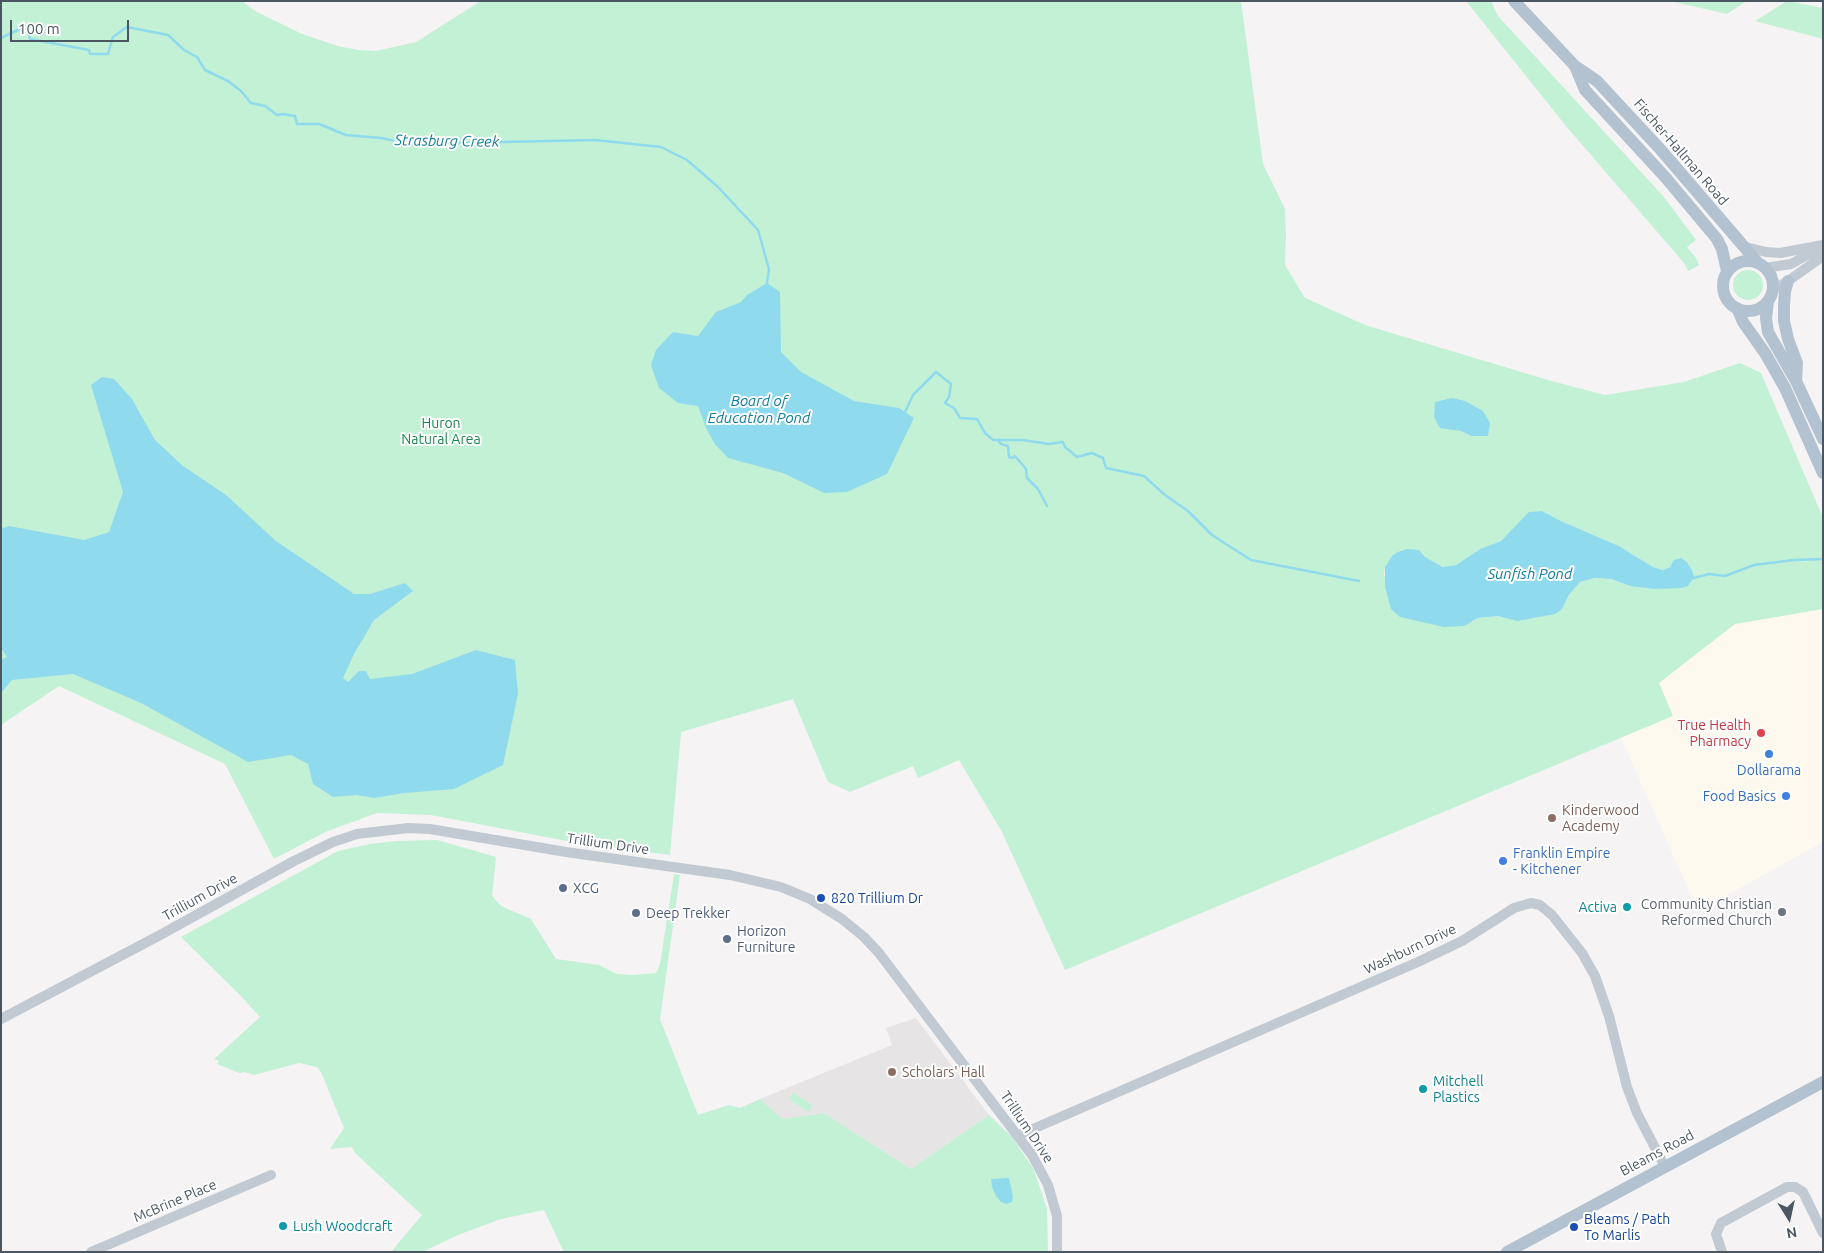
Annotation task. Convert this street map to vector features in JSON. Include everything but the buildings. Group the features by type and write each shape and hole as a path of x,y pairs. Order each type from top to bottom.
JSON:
{"main road":[{"name":"Fischer-Hallman Road","path":"1514,1 1575,66 1597,81 1661,150 1762,265"},
{"name":"Fischer-Hallman Road","path":"1575,66 1585,90 1666,178 1717,239 1722,249 1727,271"},
{"path":"1770,295 1762,307 1754,310 1737,308 1727,299 1724,293 1724,278 1727,271 1734,265 1750,261 1762,265 1770,274 1770,295 1766,318 1768,332 1796,381 1823,439"},
{"path":"1788,281 1784,298 1784,321 1796,363 1796,381"},
{"path":"1737,308 1742,322 1765,353 1785,388 1823,473"},
{"name":"Bleams Road","path":"1507,1252 1823,1082"}],"street":[{"path":"1746,248 1780,253 1823,245"},
{"path":"1762,265 1791,264 1823,245"},
{"path":"1770,295 1823,256"},
{"name":"Trillium Drive","path":"1,1018 162,934 294,861 333,842 357,834 408,828 430,830 566,852 730,875 781,887 810,899 842,919 864,937 879,953 1019,1135 1032,1155 1048,1185 1057,1216 1057,1252"},
{"name":"Washburn Drive","path":"1019,1135 1426,958 1462,941 1514,908 1531,902 1540,905 1552,915 1582,953 1595,976 1609,1016 1627,1087 1636,1113 1665,1166"},
{"name":"McBrine Place","path":"91,1252 271,1175"},
{"path":"1722,1252 1716,1234 1721,1223 1787,1187 1795,1187 1803,1192 1823,1233"}],"shaded area":[{"path":"1823,609 1823,842 1698,911 1621,738 1635,722 1621,688 1659,683 1735,624"},
{"name":"Scholars' Hall","path":"916,1018 989,1115 911,1169 824,1113 782,1119 760,1099 892,1045 886,1028"}],"green space":[{"name":"Huron Natural Area","path":"1,1 242,1 255,11 302,34 338,46 376,51 416,42 481,1 1241,1 1263,164 1285,209 1285,265 1305,298 1365,325 1548,380 1605,395 1684,382 1740,363 1761,373 1823,518 1823,609 1735,624 1659,683 1673,716 1065,970 1002,832 959,760 918,778 913,766 850,792 828,782 793,699 681,732 670,855 572,842 431,815 377,813 325,832 274,859 225,764 59,686 1,725","holes":["1476,408 1483,411 1488,436 1471,436 1452,429","1542,511 1619,546 1653,567 1664,570 1681,558 1687,562 1692,570 1630,586 1611,579 1595,578 1580,582 1569,595 1562,609 1510,619 1498,616 1478,618 1472,622 1384,576 1385,567 1392,556 1424,557 1444,567 1456,565 1480,549 1501,541 1510,532"]},
{"path":"1466,1 1491,1 1498,16 1664,197 1696,240 1687,247 1699,265 1688,271 1684,263 1566,126"},
{"path":"1670,1 1747,1 1727,14"},
{"path":"1787,1 1823,8 1823,39 1755,21"},
{"path":"1748,270 1759,274 1763,285 1759,296 1748,300 1737,296 1733,285 1737,274"},
{"path":"437,840 496,857 492,896 501,906 531,919 556,959 599,965 617,974 656,973 660,964 674,874 680,875 660,1019 698,1115 729,1105 740,1108 760,1099 782,1119 824,1113 911,1169 989,1115 1012,1137 1034,1170 1047,1209 1048,1252 564,1252 544,1210 501,1219 458,1235 422,1252 391,1252 422,1215 355,1153 352,1147 330,1149 344,1128 321,1072 317,1067 299,1063 254,1075 245,1072 239,1073 217,1064 219,1061 214,1059 260,1017 181,937 338,851 395,841"},
{"path":"794,1093 813,1106 808,1112 789,1099"}],"water":[{"name":"Board of Education Pond","path":"767,283 780,292 781,352 801,372 854,401 899,408 914,418 887,474 847,492 824,493 783,473 728,458 715,444 706,428 698,406 678,403 659,388 651,365 656,350 673,332 698,336 716,312 741,302 747,295"},
{"path":"102,377 114,379 132,399 155,440 183,466 226,495 276,541 354,594 370,594 405,583 413,591 374,620 354,654 343,678 348,682 359,671 366,671 370,679 412,674 476,650 515,660 518,694 503,765 454,789 404,793 374,798 357,795 333,797 313,784 308,764 291,755 248,762 141,703 73,674 12,680 1,693 1,660 7,657 1,648 1,529 9,526 84,540 109,532 123,492 91,385"},
{"path":"1452,398 1465,401 1483,411 1490,423 1488,436 1471,436 1461,431 1440,428 1434,417 1435,402"},
{"name":"Sunfish Pond","path":"1542,511 1619,546 1653,567 1663,570 1670,567 1674,560 1681,558 1687,562 1694,577 1688,586 1682,588 1655,589 1630,586 1611,579 1595,578 1580,582 1569,595 1562,609 1555,614 1517,621 1498,616 1478,618 1464,626 1444,627 1400,617 1391,609 1385,587 1385,567 1392,556 1398,552 1407,549 1419,550 1425,557 1443,567 1456,565 1480,549 1501,541 1529,512"},
{"path":"1009,1178 1013,1197 1012,1202 1006,1204 1001,1202 996,1196 991,1179"}],"waterway":[{"name":"Strasburg Creek","path":"1,38 26,26 30,39 89,50 90,54 108,54 113,37 127,27 168,35 184,50 197,57 205,70 228,81 241,91 251,103 265,106 277,115 295,116 297,124 319,124 346,135 381,138 410,144 595,140 661,147 687,160 718,187 758,230 769,269 767,283"},
{"path":"905,412 913,395 936,372 951,384 949,397 945,403 954,408 960,418 977,419 985,433 993,440 1022,440 1049,444 1063,442 1065,447 1077,457 1092,453 1103,458 1106,468 1144,476 1165,495 1188,511 1212,535 1251,560 1359,581"},
{"path":"998,440 1001,444 1008,446 1009,457 1015,456 1026,469 1027,478 1038,489 1047,506"},
{"path":"1690,579 1709,574 1725,576 1754,565 1794,560 1823,559"}],"place":[{"name":"True Health Pharmacy","path":"1761,733"},
{"name":"Dollarama","path":"1769,754"},
{"name":"Food Basics","path":"1786,796"},
{"name":"Kinderwood Academy","path":"1552,818"},
{"name":"Franklin Empire - Kitchener","path":"1503,861"},
{"name":"XCG","path":"563,888"},
{"name":"820 Trillium Dr","path":"821,898"},
{"name":"Activa","path":"1627,907"},
{"name":"Community Christian Reformed Church","path":"1782,912"},
{"name":"Deep Trekker","path":"636,913"},
{"name":"Horizon Furniture","path":"727,939"},
{"name":"Scholars' Hall","path":"892,1072"},
{"name":"Mitchell Plastics","path":"1423,1089"},
{"name":"Lush Woodcraft","path":"283,1226"},
{"name":"Bleams / Path To Marlis","path":"1574,1227"}]}
